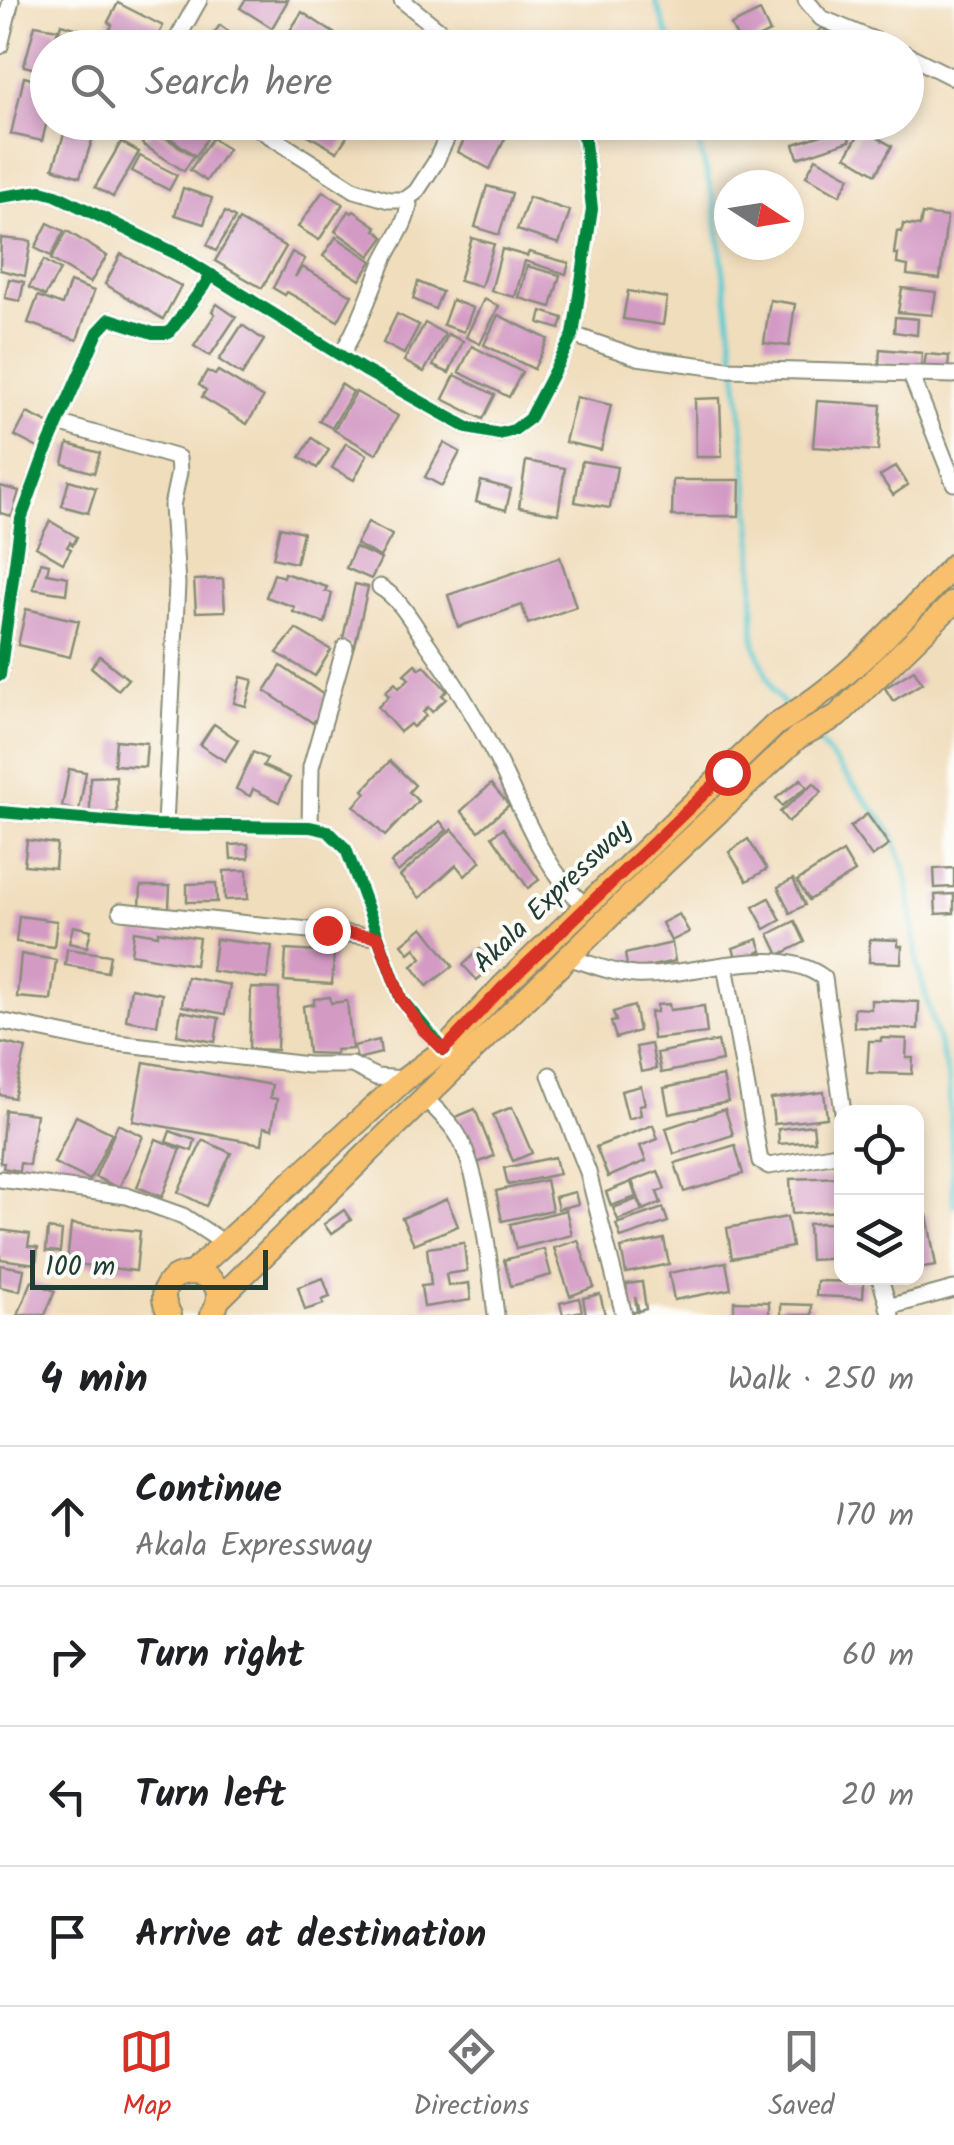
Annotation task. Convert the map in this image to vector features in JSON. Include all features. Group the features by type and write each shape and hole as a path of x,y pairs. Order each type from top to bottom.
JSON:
{"main road":[{"name":"Akala Expressway","path":"161,1309 173,1279 192,1272 405,1079 444,1050 776,724 812,704 954,565"},
{"name":"Akala Expressway","path":"215,1307 568,957 798,737 837,716 953,606"},
{"path":"192,1272 211,1280 215,1307"}],"street":[{"path":"0,46 11,0"},
{"path":"182,30 198,0"},
{"path":"403,0 439,30"},
{"path":"806,0 821,18 850,30"},
{"path":"924,63 954,78"},
{"path":"276,140 355,190 374,197 405,200 416,192 445,140"},
{"path":"0,198 41,191 56,194 212,275 340,355 468,428 498,434 514,430 529,419 573,335 592,209 585,140"},
{"path":"340,355 405,221 409,205 405,200"},
{"path":"0,675 21,519 58,423 103,324 110,319 153,333 169,332 212,275"},
{"path":"573,335 637,357 727,368 954,375"},
{"path":"911,375 954,483"},
{"path":"58,423 178,458 172,506 177,584 165,825"},
{"path":"380,586 394,597 448,672 554,874 586,907"},
{"path":"310,827 311,767 345,647"},
{"path":"0,812 165,825 310,827 328,831 346,850 401,999 424,1031 444,1050"},
{"path":"121,911 378,937"},
{"path":"568,957 638,975 725,965 787,963 811,968 824,978 842,1105"},
{"path":"725,965 760,1161 769,1166 834,1154"},
{"path":"0,1021 91,1040 308,1065 352,1066 376,1077 405,1079"},
{"path":"550,1075 588,1172 624,1315"},
{"path":"424,1098 458,1135 466,1151 482,1221 496,1315"},
{"path":"0,1179 92,1190 152,1204 182,1216 224,1243"},
{"path":"882,1285 890,1311 954,1288"}],"building":[{"path":"245,0 288,0 272,28 240,8"},
{"path":"118,3 163,26 161,30 109,30 112,25 108,22"},
{"path":"760,11 769,30 733,30 731,25"},
{"path":"302,12 329,30 290,30"},
{"path":"61,24 83,30 59,30"},
{"path":"35,25 58,29 58,30 34,30"},
{"path":"30,44 30,68 24,66"},
{"path":"24,77 30,78 30,138 11,134"},
{"path":"62,140 92,140 80,177 53,168"},
{"path":"145,140 169,140 194,156 184,171 142,144"},
{"path":"173,140 206,140 196,156"},
{"path":"211,140 228,149 206,181 190,170"},
{"path":"317,140 345,140 337,152"},
{"path":"464,140 504,140 490,169 458,152"},
{"path":"806,140 850,141 798,158 794,144"},
{"path":"855,140 881,140 892,146 876,174 846,156"},
{"path":"121,142 139,152 113,197 95,187"},
{"path":"140,156 177,175 169,190 132,171"},
{"path":"816,158 850,177 840,195 806,176"},
{"path":"487,186 512,193 499,235 475,227"},
{"path":"183,188 212,198 204,224 175,215"},
{"path":"323,191 343,204 319,240 298,227"},
{"path":"529,197 570,211 559,244 517,230"},
{"path":"349,211 377,227 375,230 384,237 370,256 335,231"},
{"path":"225,212 235,218 216,251 207,245"},
{"path":"922,214 947,217 940,279 907,275 908,266 897,264 898,254 894,254 897,231 902,232 903,224 920,226"},
{"path":"239,220 286,247 262,288 215,261"},
{"path":"48,223 64,231 51,256 35,248"},
{"path":"67,231 107,256 90,283 51,259"},
{"path":"336,237 372,261 360,280 323,256"},
{"path":"1,238 31,241 25,276 0,270"},
{"path":"472,238 494,244 481,287 459,281"},
{"path":"502,249 569,263 566,274 525,261 515,297 491,291"},
{"path":"292,252 305,259 295,277 302,267 352,295 338,321 273,288"},
{"path":"121,254 181,286 163,319 105,284"},
{"path":"44,260 60,270 45,296 29,287"},
{"path":"527,266 560,275 551,307 519,298"},
{"path":"9,279 24,282 20,301 5,298"},
{"path":"70,282 94,291 77,340 28,323 38,296 62,305"},
{"path":"418,282 442,292 435,309 413,299"},
{"path":"902,288 936,292 932,315 898,312"},
{"path":"628,291 667,298 663,325 623,319"},
{"path":"484,299 499,306 480,344 466,337"},
{"path":"452,300 473,308 464,332 443,325"},
{"path":"770,300 795,304 789,346 764,343"},
{"path":"217,304 236,317 210,356 194,346 215,314 212,311"},
{"path":"542,311 563,318 560,329 539,323"},
{"path":"397,314 419,325 404,354 383,343"},
{"path":"498,315 548,339 534,369 484,345"},
{"path":"895,317 918,319 917,335 894,332"},
{"path":"425,323 445,334 424,372 404,361"},
{"path":"242,325 264,340 242,375 219,360"},
{"path":"448,334 463,341 449,373 433,366"},
{"path":"472,346 522,372 509,397 459,372"},
{"path":"880,349 922,353 921,368 879,364"},
{"path":"926,354 949,356 948,369 924,366"},
{"path":"207,371 215,375 218,371 263,398 247,424 202,397 206,390 199,385"},
{"path":"455,375 495,395 483,419 443,399"},
{"path":"341,384 353,392 332,428 319,421"},
{"path":"356,392 398,416 376,454 334,430"},
{"path":"576,397 611,405 601,450 565,442"},
{"path":"720,398 722,457 696,457 695,399"},
{"path":"817,401 881,405 878,451 813,447"},
{"path":"27,413 50,424 38,448 15,436"},
{"path":"312,438 329,450 317,468 300,457"},
{"path":"346,443 367,455 354,480 332,468"},
{"path":"444,443 460,452 442,486 425,477"},
{"path":"68,444 100,453 94,473 63,464"},
{"path":"526,461 565,468 558,514 519,507"},
{"path":"582,461 617,467 610,508 575,502"},
{"path":"896,466 908,485 893,495 880,476"},
{"path":"69,480 96,488 88,513 62,506"},
{"path":"673,480 740,480 739,516 672,516"},
{"path":"481,481 511,489 506,510 476,502"},
{"path":"0,486 19,491 12,516 0,513"},
{"path":"50,521 77,537 67,547 71,549 63,563 36,547"},
{"path":"368,522 392,535 380,557 356,544"},
{"path":"280,527 303,532 296,563 273,558"},
{"path":"355,547 381,559 371,579 346,568"},
{"path":"560,557 576,607 528,624 522,605 458,627 448,595"},
{"path":"41,562 49,564 47,573 68,577 66,594 33,589"},
{"path":"284,573 327,587 325,591 332,593 325,623 266,597 274,574 283,577"},
{"path":"223,579 225,611 196,612 194,580"},
{"path":"355,584 368,587 355,646 342,643"},
{"path":"26,609 79,621 70,657 18,645"},
{"path":"296,629 331,650 315,676 277,653"},
{"path":"100,656 128,679 118,690 91,667"},
{"path":"415,664 420,669 424,665 447,691 442,695 446,699 432,712 428,707 423,712 426,716 400,732 378,707 389,696 385,692 395,683 399,688 409,679 404,674"},
{"path":"281,666 330,699 318,722 313,723 265,691"},
{"path":"914,670 922,683 893,701 885,688"},
{"path":"241,677 253,680 246,706 234,703"},
{"path":"214,724 238,740 225,761 200,745"},
{"path":"116,740 147,743 145,767 114,765"},
{"path":"253,752 267,759 263,766 290,778 279,802 253,789 250,796 236,789"},
{"path":"390,761 415,785 409,792 418,801 385,836 354,806"},
{"path":"69,769 86,772 79,811 62,807"},
{"path":"116,776 117,812 90,813 90,777"},
{"path":"801,779 807,787 782,806 776,798"},
{"path":"814,783 822,792 788,822 780,812"},
{"path":"491,784 509,805 479,831 461,811"},
{"path":"867,814 889,845 872,857 850,827"},
{"path":"440,821 447,830 398,872 391,863"},
{"path":"503,828 539,880 528,888 492,836"},
{"path":"452,829 481,861 465,876 456,865 420,898 400,876"},
{"path":"748,839 767,869 747,881 729,852"},
{"path":"27,840 57,844 55,868 24,865"},
{"path":"248,844 249,858 231,859 230,845"},
{"path":"843,852 855,872 809,900 797,881"},
{"path":"954,868 954,887 935,888 934,869"},
{"path":"247,870 248,899 225,900 224,871"},
{"path":"793,879 805,905 790,913 778,887"},
{"path":"216,883 217,902 187,902 187,884"},
{"path":"141,886 170,886 169,908 140,907"},
{"path":"954,894 954,913 936,914 935,895"},
{"path":"769,898 781,920 765,929 753,907"},
{"path":"679,914 689,932 671,941 662,923"},
{"path":"19,916 57,921 54,947 16,942"},
{"path":"795,921 805,942 779,955 769,934"},
{"path":"73,926 91,930 87,947 69,943"},
{"path":"423,927 453,966 427,986 412,966 422,958 415,948 409,953 402,944"},
{"path":"134,931 199,938 195,965 131,954"},
{"path":"216,939 272,946 267,979 212,971"},
{"path":"758,939 762,951 737,960 733,948"},
{"path":"870,939 898,940 898,946 902,946 901,963 869,962"},
{"path":"672,943 675,961 628,971 625,954"},
{"path":"67,949 110,955 107,972 65,965"},
{"path":"480,949 494,965 477,980 463,965"},
{"path":"286,950 334,953 332,984 284,981"},
{"path":"21,954 56,960 51,1000 17,997"},
{"path":"187,977 230,985 225,1014 182,1006"},
{"path":"131,988 162,994 157,1025 126,1020"},
{"path":"251,988 279,989 277,1050 249,1049"},
{"path":"330,997 331,1003 347,1001 352,1049 336,1050 336,1054 308,1053 303,1006 314,1004 314,999"},
{"path":"871,1000 919,1002 918,1029 854,1027 854,1008 871,1009"},
{"path":"669,1004 670,1010 704,1006 707,1033 653,1039 650,1012 657,1012 657,1005"},
{"path":"634,1006 639,1031 616,1038 611,1022 616,1021 613,1012"},
{"path":"181,1011 219,1018 215,1042 177,1035"},
{"path":"907,1039 906,1058 913,1058 912,1074 867,1073 869,1041"},
{"path":"379,1040 381,1053 357,1059 354,1046"},
{"path":"718,1041 722,1061 661,1073 657,1053"},
{"path":"0,1042 26,1048 14,1098 0,1095"},
{"path":"651,1044 656,1069 641,1072 636,1047"},
{"path":"144,1062 272,1085 270,1098 277,1099 272,1129 264,1127 262,1144 133,1121"},
{"path":"723,1076 728,1102 669,1114 664,1088"},
{"path":"641,1086 645,1104 639,1105 641,1115 628,1119 621,1091"},
{"path":"824,1092 827,1118 774,1124 771,1099"},
{"path":"512,1107 532,1153 513,1161 493,1115"},
{"path":"475,1109 494,1156 475,1164 456,1117"},
{"path":"725,1109 733,1135 674,1154 666,1128"},
{"path":"5,1110 36,1114 29,1165 20,1163 19,1171 3,1168 4,1163 0,1163"},
{"path":"76,1116 112,1133 90,1180 54,1163"},
{"path":"118,1124 143,1136 119,1188 95,1177"},
{"path":"653,1125 658,1139 640,1146 646,1161 608,1177 596,1147"},
{"path":"813,1125 815,1141 779,1144 778,1129"},
{"path":"170,1131 195,1140 192,1151 166,1142"},
{"path":"156,1139 181,1149 162,1197 137,1187"},
{"path":"203,1140 231,1153 206,1206 178,1192"},
{"path":"735,1145 743,1174 684,1192 675,1163"},
{"path":"555,1157 559,1174 508,1185 504,1168"},
{"path":"658,1171 665,1189 657,1192 661,1203 643,1210 632,1181"},
{"path":"834,1177 834,1211 792,1214 790,1179"},
{"path":"546,1180 552,1210 502,1221 496,1191"},
{"path":"631,1182 636,1197 611,1206 606,1192"},
{"path":"575,1192 578,1204 558,1209 555,1197"},
{"path":"447,1199 458,1226 414,1244 402,1218"},
{"path":"637,1199 642,1211 618,1220 613,1208"},
{"path":"663,1208 668,1222 621,1238 616,1224"},
{"path":"344,1210 351,1220 331,1234 324,1224"},
{"path":"566,1210 572,1235 516,1249 510,1224"},
{"path":"927,1215 936,1266 924,1268"},
{"path":"787,1217 792,1247 732,1258 727,1228"},
{"path":"71,1224 140,1231 136,1271 67,1263"},
{"path":"808,1224 834,1224 834,1258 810,1260"},
{"path":"48,1229 62,1231 60,1252 46,1251"},
{"path":"0,1230 30,1234 28,1246 38,1247 36,1264 0,1259"},
{"path":"664,1239 669,1264 626,1273 621,1248"},
{"path":"578,1240 594,1287 570,1296 554,1248"},
{"path":"464,1243 467,1271 446,1274 448,1286 469,1283 471,1300 424,1307 421,1286 431,1285 427,1248"},
{"path":"544,1249 551,1275 511,1286 504,1260"},
{"path":"726,1262 731,1289 674,1300 669,1273"},
{"path":"0,1265 24,1269 20,1291 0,1287"},
{"path":"323,1278 330,1297 322,1300 324,1304 305,1310 298,1287"},
{"path":"32,1281 55,1291 45,1315 18,1315"},
{"path":"817,1281 864,1285 863,1298 816,1296"},
{"path":"642,1282 646,1309 639,1311 635,1297 637,1312 629,1312 626,1284"},
{"path":"600,1294 605,1315 586,1315 583,1298"},
{"path":"579,1298 582,1311 563,1315 560,1303"},
{"path":"734,1301 769,1302 769,1315 734,1315"},
{"path":"781,1304 812,1305 812,1315 781,1315"}],"waterway":[{"path":"655,0 666,30"},
{"path":"698,140 715,205 741,406 753,541 754,641 773,692 789,709"},
{"path":"814,736 890,830 906,870 918,967 949,1081 954,1205"}],"cycle path":[{"path":"0,197 41,191 56,195 177,254 364,370 468,428 499,434 514,430 529,419 573,335 592,209 584,140"},
{"path":"0,675 21,519 98,332 110,319 153,333 169,333 212,275"},
{"path":"0,812 152,825 310,827 328,831 346,849 401,999 444,1050"}],"route":[{"path":"327,930 378,937 401,999 424,1031 444,1050 502,988 727,772"}]}
